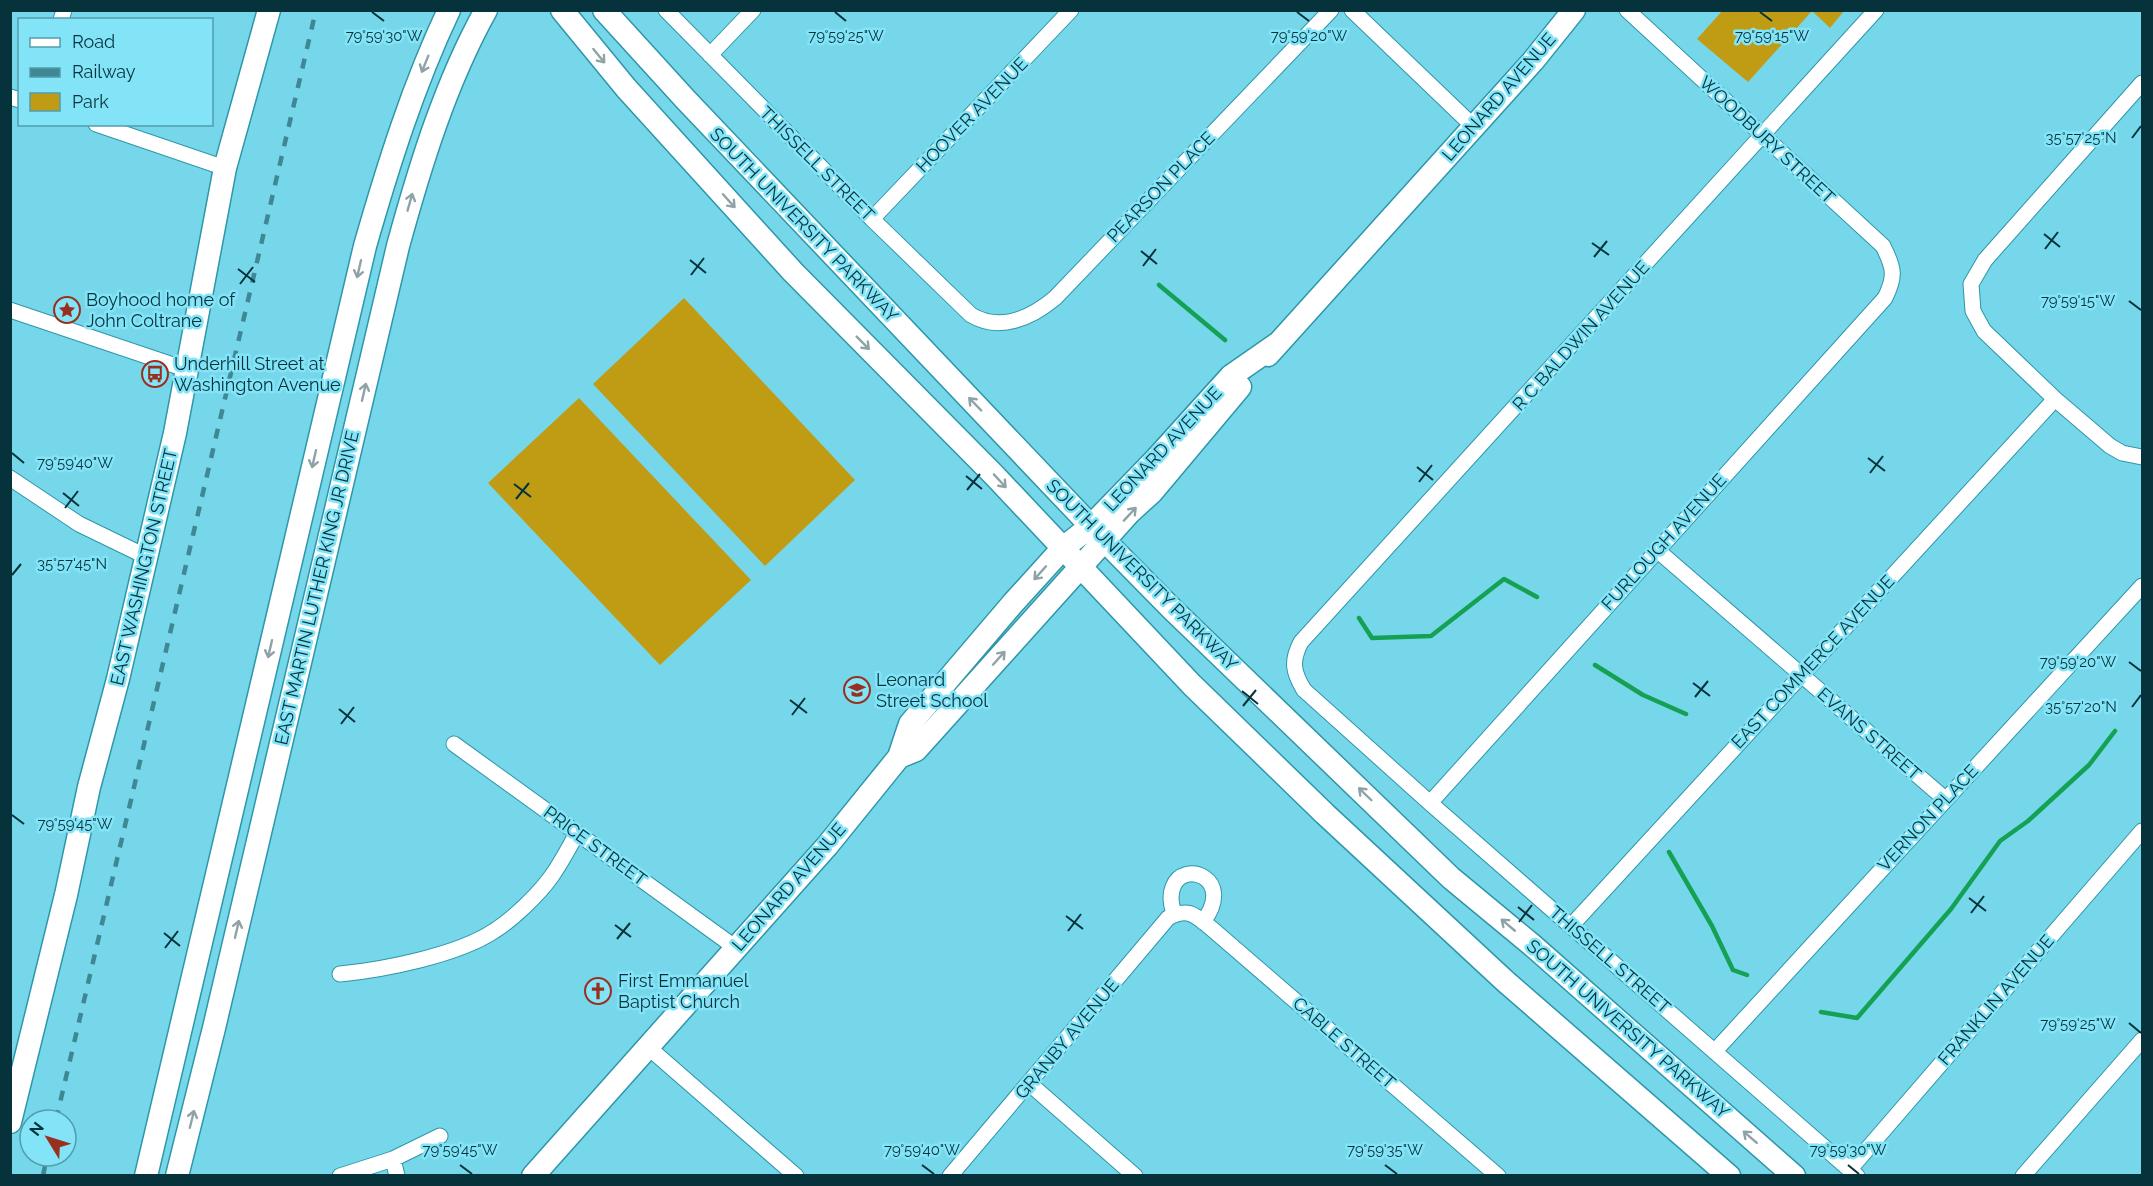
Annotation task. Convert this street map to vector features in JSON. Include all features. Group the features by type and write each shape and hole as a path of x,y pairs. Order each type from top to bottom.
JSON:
{"main road":[{"name":"EAST WASHINGTON STREET","path":"10,1122 14,1093 66,894 89,787 147,556 188,370 225,168 269,10"},
{"name":"EAST MARTIN LUTHER KING JR DRIVE","path":"146,1176 365,246 406,112 449,10"},
{"name":"EAST MARTIN LUTHER KING JR DRIVE","path":"177,1176 217,1016 398,246 422,161 450,87 486,10"},
{"name":"SOUTH UNIVERSITY PARKWAY","path":"562,10 626,88 793,272 994,475 1192,685 1325,814 1505,981 1729,1176"},
{"name":"SOUTH UNIVERSITY PARKWAY","path":"604,10 686,100 1171,608 1451,878 1532,945 1794,1176"},
{"name":"LEONARD AVENUE","path":"899,757 916,750 1081,568 1098,534 1156,459 1231,376 1277,344 1533,61 1574,10"},
{"name":"LEONARD AVENUE","path":"533,1176 827,846 899,757 910,724 1063,548 1098,534"}],"street":[{"name":"THISSELL STREET","path":"666,10 872,219 971,315"},
{"path":"710,56 753,10"},
{"name":"HOOVER AVENUE","path":"872,219 1071,10"},
{"name":"PEARSON PLACE","path":"971,315 985,322 1013,321 1029,316 1055,298 1331,10"},
{"path":"1352,10 1474,127"},
{"name":"WOODBURY STREET","path":"1627,10 1883,246 1894,278"},
{"name":"R C BALDWIN AVENUE","path":"1293,665 1295,653 1301,642 1763,137 1876,10"},
{"path":"2142,83 1985,260 1971,284 1972,311 1984,331 2055,399 2110,446 2122,453 2142,457"},
{"path":"102,126 225,168"},
{"name":"FURLOUGH AVENUE","path":"1430,803 1885,298 1894,278"},
{"path":"10,310 188,370"},
{"name":"EAST COMMERCE AVENUE","path":"1571,926 2055,399"},
{"path":"10,478 79,524 147,556"},
{"name":"EVANS STREET","path":"1657,550 1945,799"},
{"name":"VERNON PLACE","path":"1715,1051 2142,586"},
{"name":"THISSELL STREET","path":"1293,665 1296,678 1304,690 1430,803 1854,1172"},
{"name":"PRICE STREET","path":"454,744 736,948"},
{"name":"FRANKLIN AVENUE","path":"1854,1172 2142,831"},
{"path":"340,974 367,971 435,955 463,947 495,931 521,909 550,878 577,833"},
{"path":"1181,914 1170,899 1173,885 1181,877 1192,873 1204,877 1212,885 1215,894 1214,904 1203,922"},
{"name":"CABLE STREET","path":"1181,914 1203,922 1498,1176"},
{"name":"GRANBY AVENUE","path":"950,1176 1168,918 1181,914"},
{"path":"2023,1176 2142,1040"},
{"path":"648,1047 796,1176"},
{"path":"1030,1084 1135,1176"},
{"path":"340,1176 393,1160 440,1136"},
{"path":"393,1160 397,1176"}],"green space":[{"path":"1723,10 1844,11 1830,28 1812,11 1748,82 1697,39"},
{"path":"684,298 855,480 765,566 593,384"},
{"path":"579,398 751,580 660,665 488,483"}],"waterway":[{"path":"1159,285 1225,340"},
{"path":"1359,618 1372,638 1431,636 1504,579 1537,597"},
{"path":"1595,665 1643,695 1686,714"},
{"path":"1821,1012 1857,1018 1951,909 2000,841 2028,821 2089,765 2115,731"},
{"path":"1669,852 1712,926 1733,970 1747,975"}],"railway":[{"path":"59,1108 316,10"},
{"path":"43,1176 45,1168"}],"place":[{"name":"Boyhood home of John Coltrane","path":"67,310"},
{"name":"Underhill Street at Washington Avenue","path":"155,374"},
{"name":"Leonard Street School","path":"857,690"},
{"name":"First Emmanuel Baptist Church","path":"598,991"}]}
